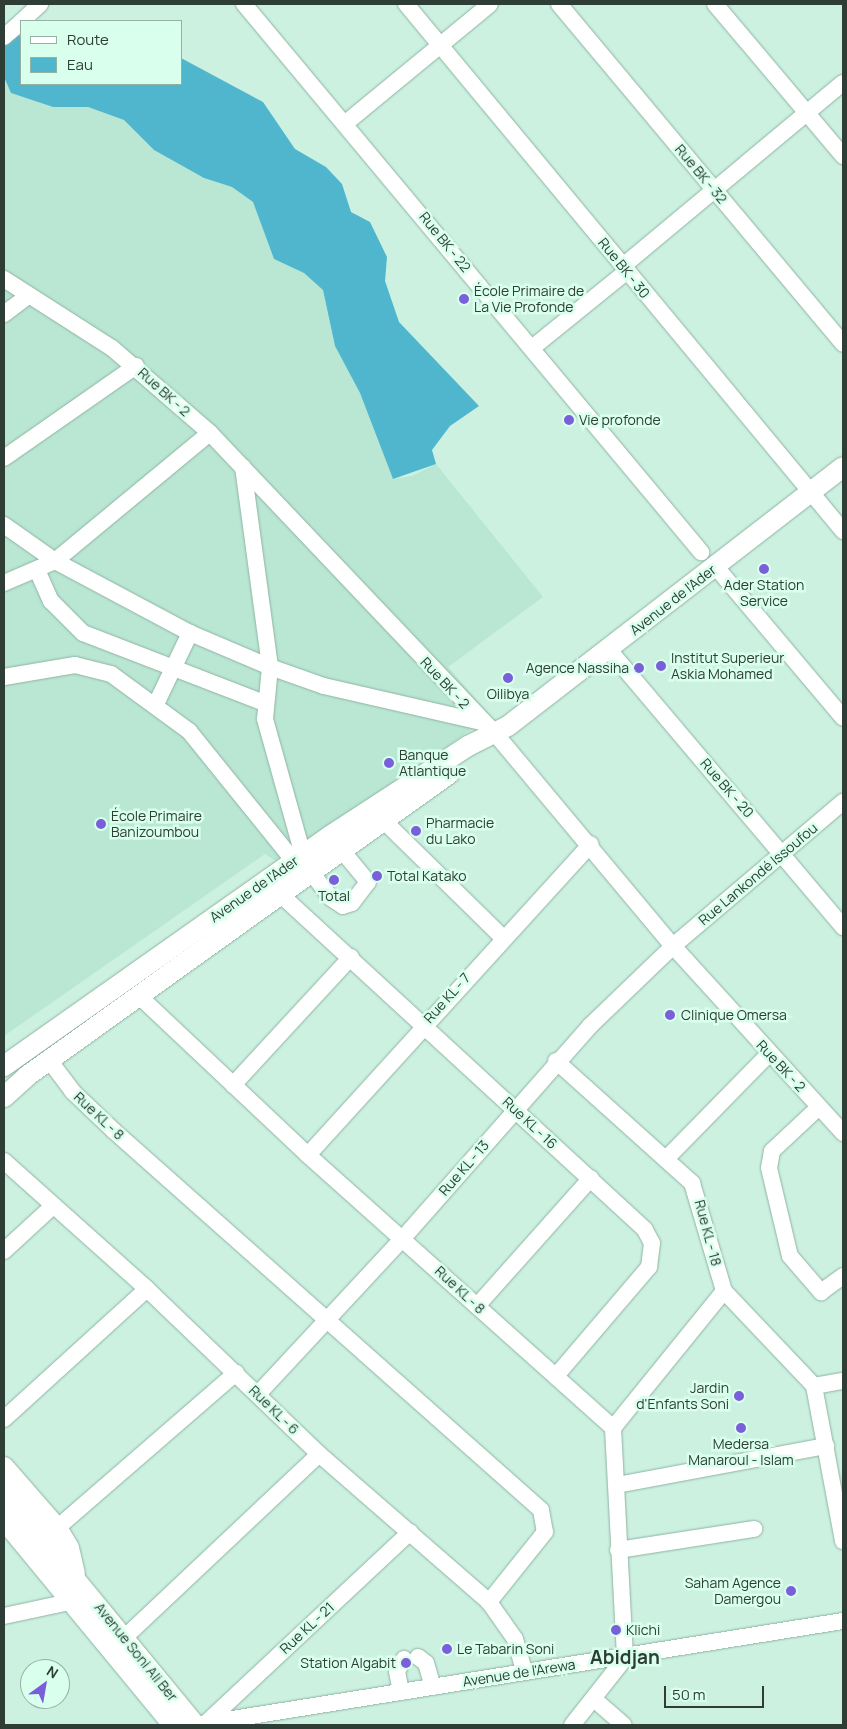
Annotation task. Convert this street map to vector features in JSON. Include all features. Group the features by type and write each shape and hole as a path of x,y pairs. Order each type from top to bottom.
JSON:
{"main road":[{"name":"Avenue de l'Ader","path":"336,842 609,650 811,494 843,467"},
{"name":"Avenue de l'Ader","path":"7,1065 302,861 336,842 384,820 493,730"},
{"name":"Avenue de l'Ader","path":"4,1097 27,1076 280,894 302,861"},
{"name":"Avenue de l'Ader","path":"4,1084 27,1076"},
{"name":"Avenue Soni Ali Ber","path":"4,1467 57,1528 70,1548 68,1582"},
{"name":"Avenue Soni Ali Ber","path":"4,1493 68,1582 74,1601 173,1725"},
{"name":"Avenue Soni Ali Ber","path":"4,1520 124,1638 198,1725"},
{"name":"Avenue Soni Ali Ber","path":"4,1536 42,1577 68,1582"}],"street":[{"path":"23,20 40,4"},
{"name":"Rue BK - 22","path":"244,4 347,122 701,552"},
{"name":"Rue BK - 30","path":"406,4 843,531"},
{"path":"347,122 490,4"},
{"name":"Rue BK - 32","path":"559,4 843,344"},
{"path":"715,4 843,156"},
{"path":"532,348 843,83"},
{"name":"Rue BK - 2","path":"4,279 136,366 243,467 493,730 590,844 672,946 843,1133"},
{"path":"4,314 29,295"},
{"path":"4,458 136,366"},
{"path":"4,583 55,561 210,434"},
{"path":"243,467 270,667 264,703 267,732 302,861"},
{"path":"4,525 55,561 190,633 270,667 324,686 493,730"},
{"path":"716,567 843,718"},
{"path":"37,570 52,601 83,633 173,670 264,703"},
{"path":"156,704 190,633"},
{"name":"Rue BK - 20","path":"609,650 782,852 843,927"},
{"path":"4,677 84,665 104,670 156,704 189,731 338,903 352,903 368,882 336,842"},
{"name":"Rue Lankondé Issoufou","path":"672,946 843,802"},
{"path":"384,820 502,937"},
{"name":"Rue KL - 7","path":"308,1155 502,937 590,844"},
{"name":"Rue KL - 16","path":"280,894 425,1024 645,1230 652,1257 556,1376"},
{"name":"Rue KL - 13","path":"259,1393 327,1316 404,1237 556,1061 672,946"},
{"path":"233,1085 351,957"},
{"name":"Rue KL - 8","path":"138,995 308,1155 404,1237 477,1306 613,1428"},
{"path":"666,1159 769,1054"},
{"name":"Rue KL - 8","path":"49,1060 72,1092 114,1131 327,1316 545,1516 545,1532 490,1602"},
{"name":"Rue KL - 18","path":"556,1061 666,1159 696,1189 724,1291"},
{"path":"819,1107 772,1151 769,1168 790,1256 822,1292 843,1276"},
{"name":"Rue KL - 6","path":"4,1161 147,1289 259,1393 319,1454 490,1602 509,1627 524,1672"},
{"path":"477,1306 590,1178"},
{"path":"4,1251 53,1206"},
{"path":"4,1419 147,1289"},
{"path":"572,1725 595,1700 625,1658 613,1428 724,1291 814,1386 843,1541"},
{"path":"57,1528 236,1373"},
{"path":"814,1386 843,1381"},
{"path":"617,1485 826,1446"},
{"path":"124,1638 319,1454"},
{"path":"618,1550 754,1529"},
{"name":"Rue KL - 21","path":"198,1725 410,1532"},
{"path":"4,1616 74,1601"},
{"name":"Avenue de l'Arewa","path":"198,1725 433,1686 625,1658 843,1621"},
{"path":"401,1692 397,1671 411,1658 426,1663 433,1686"},
{"path":"595,1700 624,1725"}],"shaded area":[{"path":"4,77 11,93 53,107 88,107 124,120 154,150 204,178 232,187 253,202 274,259 304,273 323,290 335,346 360,393 393,479 412,476 436,464 543,597 448,667 491,716 279,863 265,854 4,1036"}],"water":[{"path":"4,29 20,36 20,85 182,85 182,59 263,102 295,149 326,167 342,184 351,212 370,222 387,257 385,281 399,322 479,406 450,426 432,450 436,464 393,479 360,393 335,346 323,290 304,273 274,259 253,202 232,187 204,178 154,150 124,120 88,107 53,107 11,93 4,77"}],"place":[{"name":"École Primaire de La Vie Profonde","path":"464,299"},
{"name":"Vie profonde","path":"569,420"},
{"name":"Ader Station Service","path":"764,569"},
{"name":"Institut Superieur Askia Mohamed","path":"661,666"},
{"name":"Agence Nassiha","path":"639,668"},
{"name":"Oilibya","path":"508,678"},
{"name":"Banque Atlantique","path":"389,763"},
{"name":"École Primaire Banizoumbou","path":"101,824"},
{"name":"Pharmacie du Lako","path":"416,831"},
{"name":"Total Katako","path":"377,876"},
{"name":"Total","path":"334,880"},
{"name":"Clinique Omersa","path":"670,1015"},
{"name":"Jardin d'Enfants Soni","path":"739,1396"},
{"name":"Medersa Manaroul - Islam","path":"741,1428"},
{"name":"Saham Agence Damergou","path":"791,1591"},
{"name":"Klichi","path":"616,1630"},
{"name":"Le Tabarin Soni","path":"447,1649"},
{"name":"Station Algabit","path":"406,1663"}],"district":[{"name":"Abidjan","path":"625,1658"}]}
